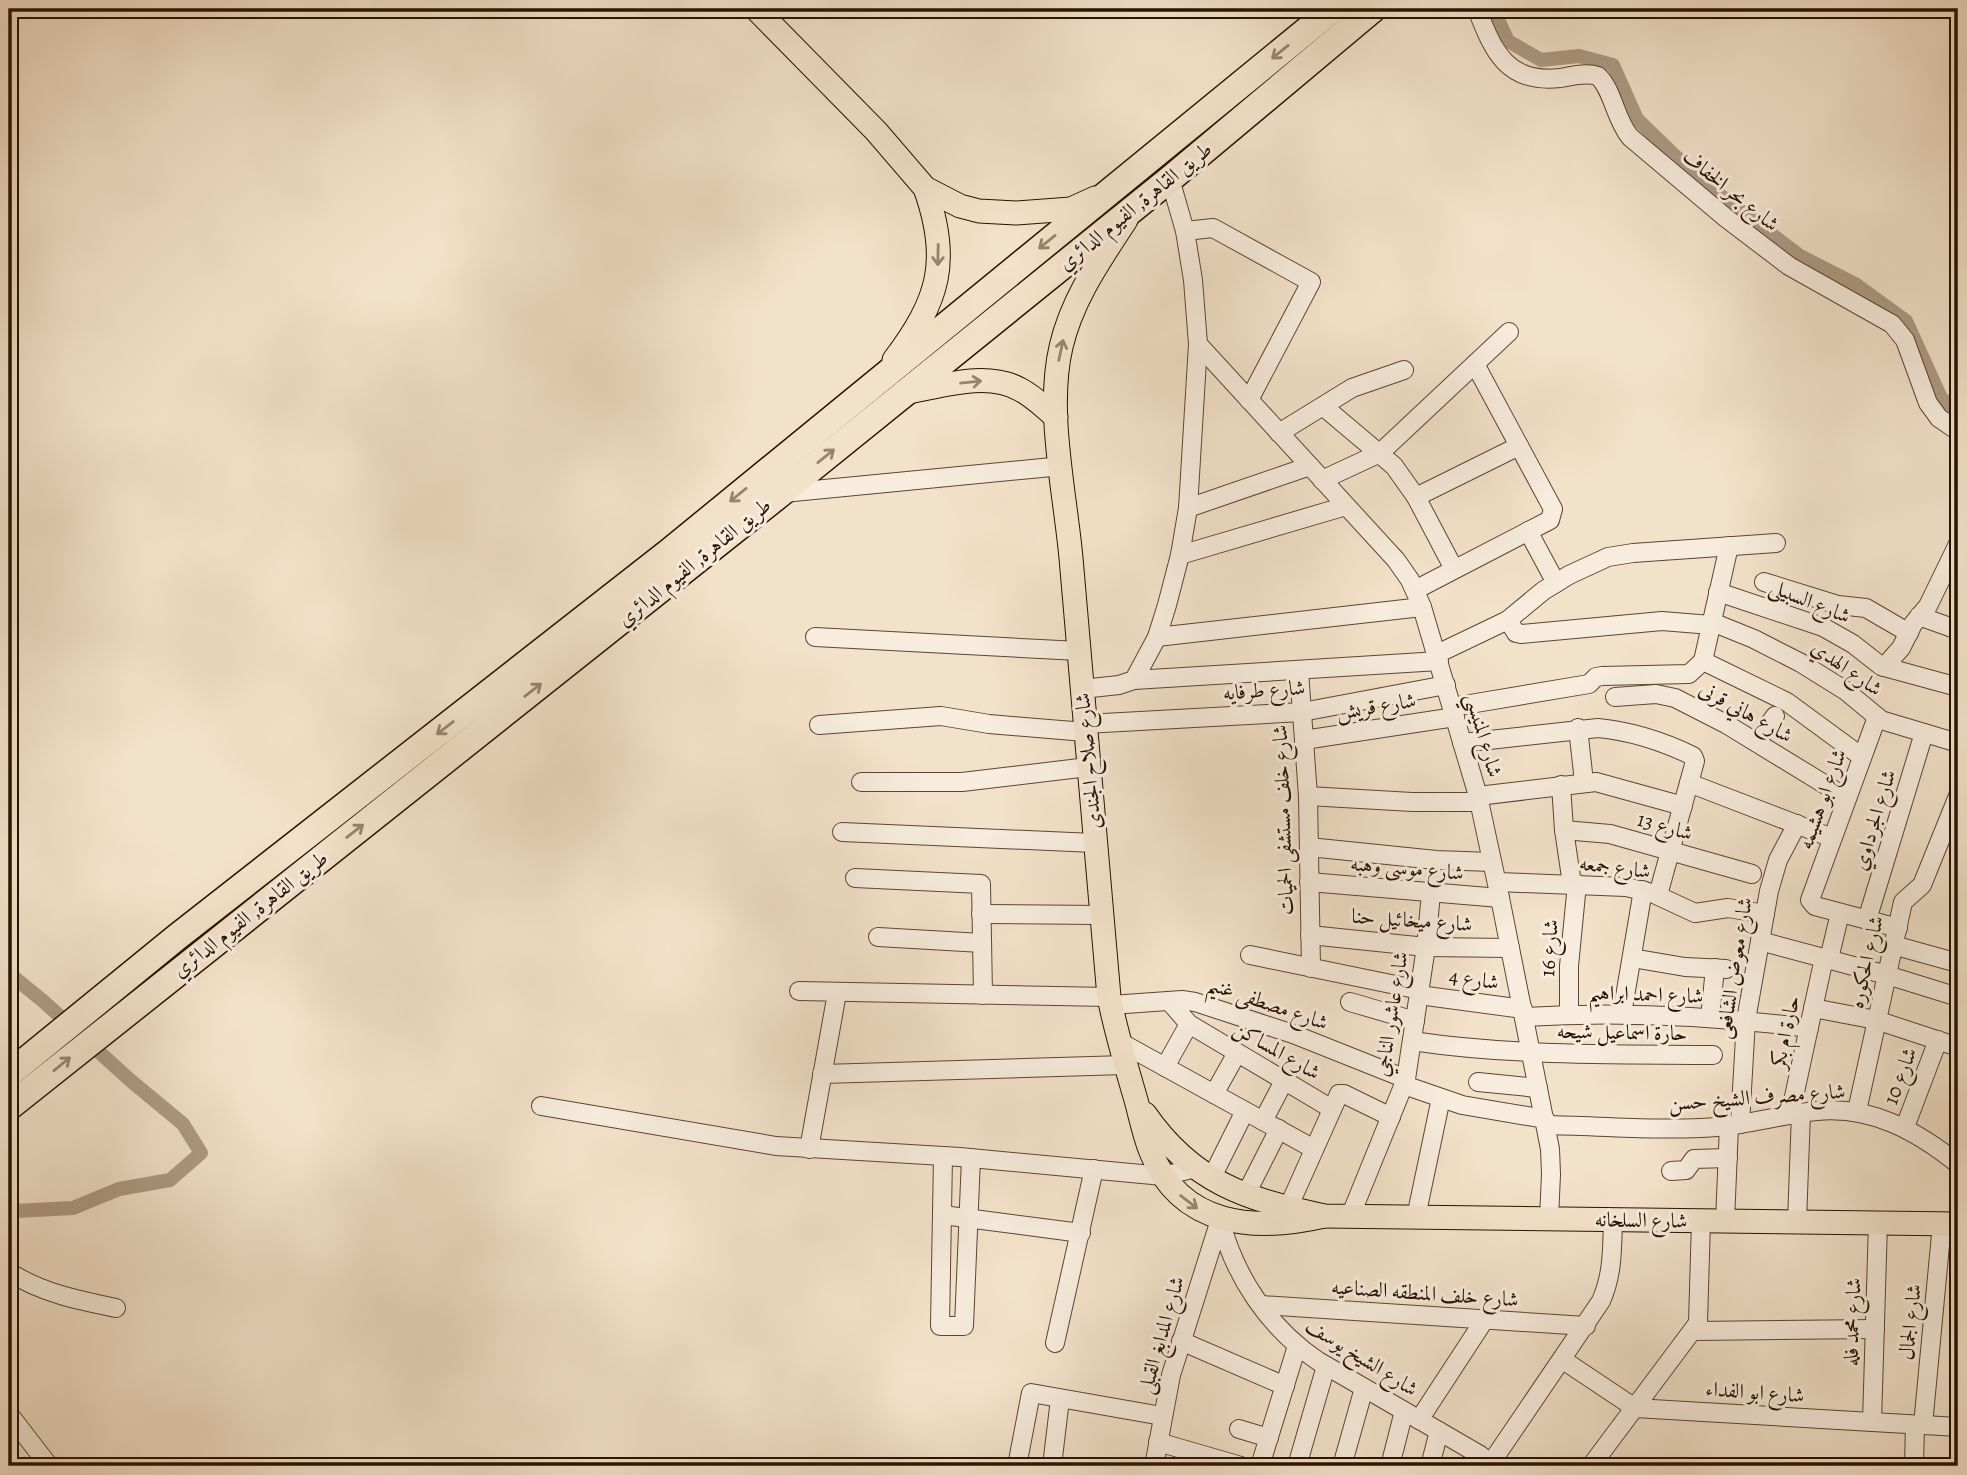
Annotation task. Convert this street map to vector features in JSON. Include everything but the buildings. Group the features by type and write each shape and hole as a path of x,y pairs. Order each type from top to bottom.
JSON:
{"highway":[{"name":"طريق القاهرة, الفيوم الدائري","path":"9,1107 676,561 879,381 1333,9"},
{"name":"طريق القاهرة, الفيوم الدائري","path":"676,561 780,494 1170,179 1373,9"},
{"name":"طريق القاهرة, الفيوم الدائري","path":"9,1074 177,937 617,608"}],"main road":[{"path":"756,9 876,131 925,188 960,206 979,211 1016,213 1071,209 1110,191"},
{"path":"879,381 913,335 930,305 937,277 937,231 925,188"},
{"name":"شارع صلاح الجندى","path":"1133,208 1083,288 1070,317 1056,378 1056,417 1110,1001 1125,1065 1152,1154 1163,1176 1192,1205 1220,1219 1250,1223 1284,1216 1324,1216"},
{"path":"904,393 965,382 1002,383 1019,388 1056,417"},
{"name":"شارع صلاح الجندى","path":"1136,1101 1165,1140 1203,1173 1284,1216"},
{"name":"شارع السلخانه","path":"1324,1216 1950,1224"}],"street":[{"name":"شارع بحر الخفاف","path":"1477,9 1492,47 1509,66 1533,78 1587,74 1598,76 1605,84 1626,131 1706,201 1789,266 1892,324 1905,340 1928,403 1939,418 1958,431"},
{"path":"1134,680 1157,637 1180,555 1188,508 1198,344 1193,280 1185,231 1170,179"},
{"path":"1185,231 1213,228 1311,282 1249,400"},
{"path":"1322,480 1380,453 1509,332"},
{"name":"شارع المنيسي","path":"1198,344 1396,560 1419,599 1478,799 1499,890 1545,1122 1551,1174 1549,1219"},
{"path":"1157,637 1419,599 1454,569 1550,520 1552,509 1475,364"},
{"path":"1279,433 1352,388 1404,370"},
{"path":"1324,407 1394,466 1416,497 1454,569"},
{"path":"1416,497 1519,446"},
{"path":"780,494 1062,466"},
{"path":"1188,508 1310,466"},
{"path":"1180,555 1346,506"},
{"path":"1528,531 1556,583"},
{"path":"1082,689 1119,685 1134,680 1299,671 1438,657 1508,620 1556,583 1608,557 1633,552 1776,543"},
{"path":"1884,667 1901,648 1931,601 1958,544"},
{"path":"1729,546 1703,662 1787,702 1862,757"},
{"path":"1764,582 1838,605 1866,608 1909,633"},
{"name":"شارع السبيلى","path":"1718,592 1823,627 1838,634 1884,667 1958,687"},
{"path":"1919,617 1958,629"},
{"name":"شارع الهدي","path":"1508,620 1516,633 1521,634 1662,621 1711,624 1754,639 1801,663 1846,691 1886,722 1958,743"},
{"path":"814,637 1079,650"},
{"name":"شارع قريش","path":"1304,740 1589,684 1596,677 1689,674 1703,662"},
{"name":"شارع خلف مستشفى الحميات","path":"1299,671 1308,796 1311,968"},
{"name":"شارع طرفايه","path":"819,725 941,716 989,724 1085,728 1302,712 1446,685"},
{"name":"شارع هاني قرنى","path":"1615,697 1666,695 1726,724 1847,798"},
{"path":"1756,742 1775,716"},
{"name":"شارع ابو هشيمه","path":"1840,913 1815,906 1810,898 1877,717"},
{"path":"1578,729 1584,782"},
{"path":"1462,743 1578,729 1618,730 1691,754 1695,761 1670,851 1651,893 1632,958 1622,1014"},
{"name":"شارع الجرداوي","path":"1867,920 1924,733"},
{"path":"861,782 962,782 1088,767"},
{"path":"1308,796 1412,802 1478,799 1584,782 1609,784 1683,806"},
{"path":"1689,783 1832,838"},
{"name":"شارع 16","path":"1561,785 1564,830 1575,884 1569,966 1569,1014"},
{"name":"شارع الحكوره","path":"1857,1111 1903,902 1922,885 1958,796"},
{"name":"شارع معوض الشافعى","path":"1725,1221 1728,1158 1746,1020 1760,941 1773,873 1797,824"},
{"name":"شارع 13","path":"1564,830 1610,834 1752,874"},
{"path":"842,832 1094,843"},
{"path":"1309,848 1436,860 1492,862"},
{"path":"855,878 981,884 983,995"},
{"name":"شارع موسى وهبه","path":"1309,882 1431,893 1499,890"},
{"name":"شارع جمعه","path":"1499,890 1575,884 1651,893 1695,913 1728,908 1765,914"},
{"name":"شارع عاشور الناجي","path":"1350,1217 1405,1082 1426,947 1431,893"},
{"path":"1840,913 1867,920 1895,936 1958,963"},
{"name":"حارة ام بكر","path":"1797,1222 1796,1114 1813,1008 1840,913"},
{"path":"981,914 1101,915"},
{"name":"شارع ميخائيل حنا","path":"1310,935 1426,947 1510,948"},
{"path":"878,937 982,943"},
{"path":"1760,941 1958,997"},
{"name":"شارع 4","path":"1250,955 1523,1013"},
{"path":"1632,958 1685,967 1720,969 1710,1018"},
{"name":"شارع مصطفى غنيم","path":"799,992 1195,1002 1293,1034 1441,1098"},
{"path":"809,1149 837,993"},
{"name":"شارع المساكن","path":"1169,1001 1189,1024 1332,1109"},
{"path":"1350,1002 1415,1021"},
{"path":"1813,1008 1876,1020 1958,1047"},
{"name":"شارع احمد ابراهيم","path":"1523,1013 1710,1018 1809,1028"},
{"path":"1165,1067 1189,1024"},
{"path":"1118,1041 1314,1149"},
{"name":"حارة اسماعيل شيحه","path":"1412,1041 1470,1050 1531,1053 1713,1055"},
{"name":"شارع 10","path":"1905,1127 1938,1041"},
{"path":"1214,1094 1237,1053"},
{"path":"822,1074 1125,1065"},
{"path":"1245,1196 1284,1081"},
{"path":"1478,1082 1538,1088"},
{"path":"1284,1216 1338,1095 1342,1093 1391,1117"},
{"path":"1416,1217 1441,1098"},
{"name":"شارع مصرف الشيخ حسن","path":"1441,1098 1545,1122 1704,1127 1831,1110 1857,1111 1905,1127 1939,1148 1958,1164"},
{"path":"541,1106 751,1143 971,1158 1163,1176 1203,1173 1245,1111"},
{"path":"943,1156 940,1326 964,1326 971,1158"},
{"path":"1671,1171 1686,1170 1694,1159 1728,1158"},
{"path":"1055,1343 1094,1169"},
{"path":"943,1215 1081,1233"},
{"name":"شارع الشيخ يوسف","path":"1220,1219 1235,1265 1273,1322 1297,1346 1489,1464"},
{"name":"شارع المدابغ القبلى","path":"1154,1466 1162,1416 1181,1342 1220,1219"},
{"path":"1489,1464 1601,1301 1609,1282 1613,1220"},
{"path":"1591,1466 1694,1331 1700,1315 1701,1221"},
{"name":"شارع محمد فله","path":"1872,1422 1878,1223"},
{"name":"شارع الجمال","path":"1914,1466 1950,1224"},
{"path":"9,1272 30,1286 63,1297 116,1308"},
{"name":"شارع خلف المنطقه الصناعيه","path":"1261,1305 1586,1326"},
{"path":"1390,1466 1412,1416 1485,1319"},
{"path":"1694,1331 1875,1329"},
{"path":"1181,1342 1285,1386"},
{"path":"1260,1466 1297,1346"},
{"path":"1563,1360 1635,1408"},
{"path":"1297,1466 1326,1366"},
{"path":"1342,1466 1364,1388"},
{"path":"1017,1466 1029,1396 1035,1393 1162,1416"},
{"path":"1052,1466 1060,1399"},
{"name":"شارع ابو الفداء","path":"1635,1408 1958,1427"},
{"path":"9,1414 49,1466"},
{"path":"1239,1429 1269,1438"},
{"path":"1430,1466 1438,1431"},
{"path":"1158,1442 1241,1466"}],"waterway":[{"path":"1493,9 1508,41 1541,60 1579,56 1613,65 1637,119 1716,192 1800,256 1855,284 1906,321 1941,398 1958,412"},
{"path":"9,978 16,979 43,1001 183,1124 201,1153 170,1180 119,1189 73,1208 15,1211"}]}
